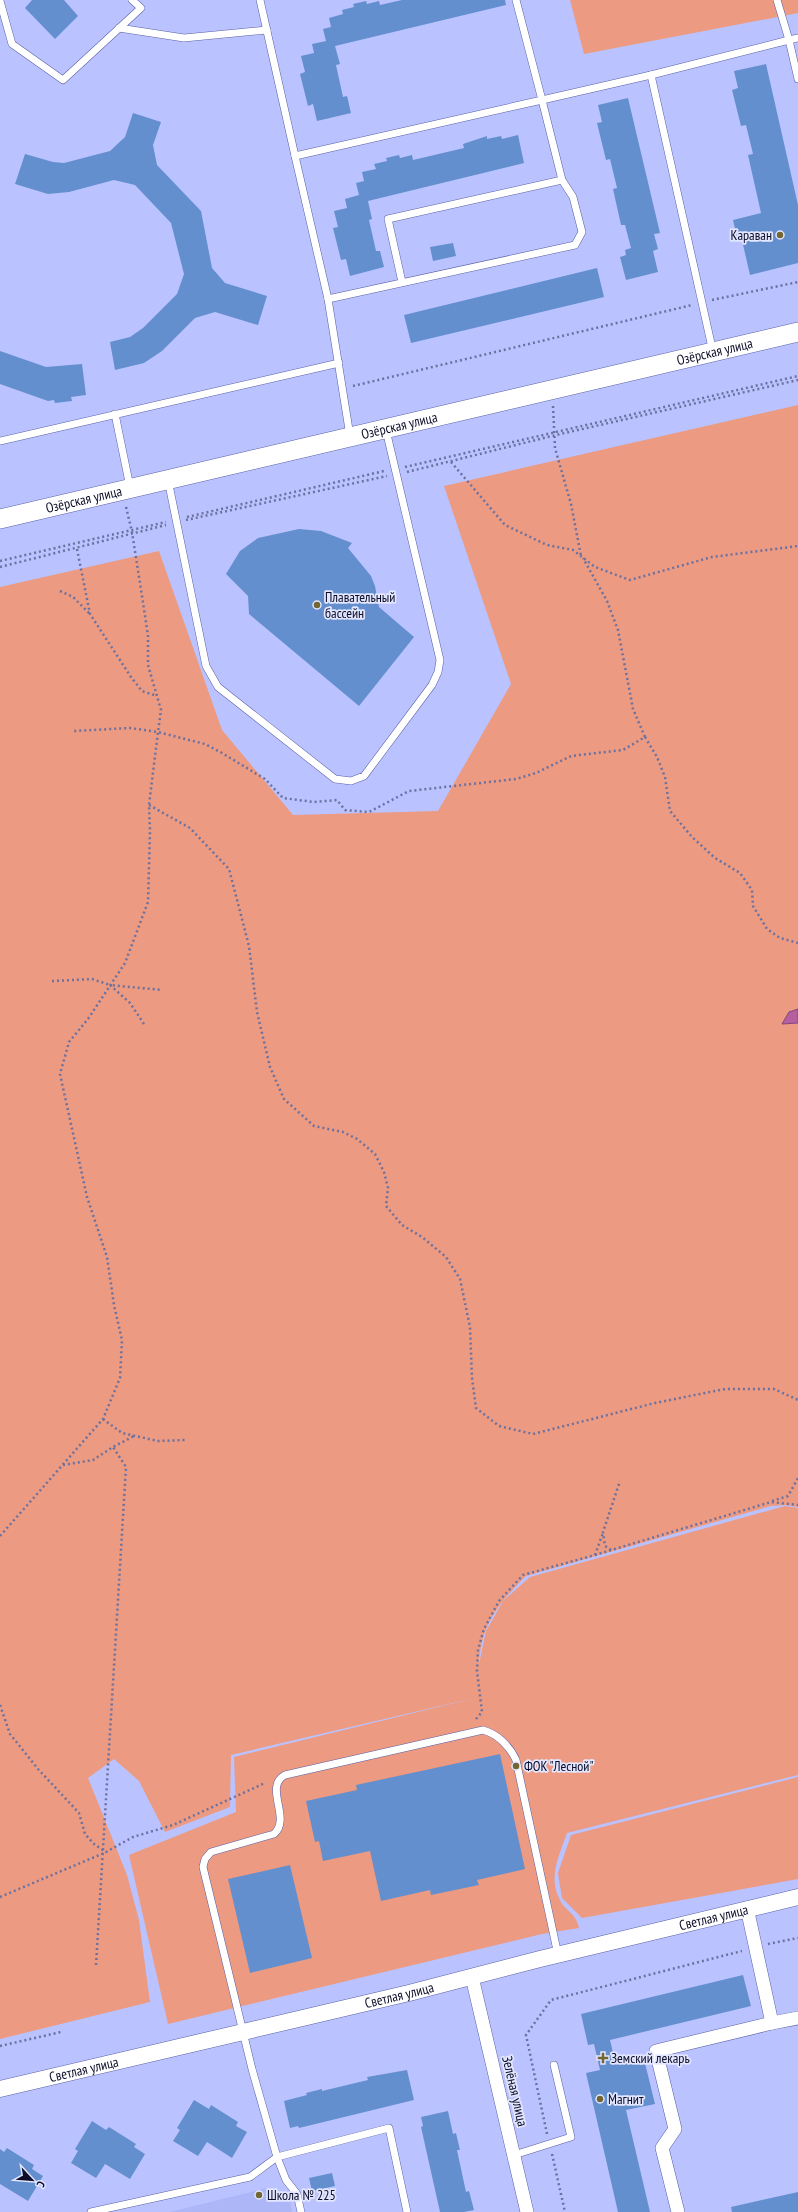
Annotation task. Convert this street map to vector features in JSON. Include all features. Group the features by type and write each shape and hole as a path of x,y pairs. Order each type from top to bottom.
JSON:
{"main road":[{"name":"Озёрская улица","path":"0,519 351,438 798,332"}],"street":[{"name":"Светлая улица","path":"0,2089 472,1977 747,1908 798,1897"},
{"path":"747,1908 772,2023"},
{"name":"Зелёная улица","path":"472,1977 527,2212"},
{"path":"678,2212 662,2148 675,2129 656,2051 798,2018"}],"lane":[{"path":"0,1 12,44 63,80 141,8 132,0"},
{"path":"260,0 328,299 344,388 351,438"},
{"path":"328,299 575,245 582,232 573,197 562,180 516,0"},
{"path":"777,0 789,40 798,79"},
{"path":"119,28 184,38 267,30"},
{"path":"296,156 542,100 798,38"},
{"path":"651,74 713,352"},
{"path":"402,282 388,219 562,180"},
{"path":"0,441 339,362"},
{"path":"115,414 126,490"},
{"path":"168,480 206,666 218,687 335,779 351,782 364,776 432,685 438,672 440,660 386,429"},
{"path":"300,2212 297,2194 286,2180 277,2157 243,2032 203,1867 205,1859 211,1852 274,1834 278,1830 281,1822 276,1785 279,1779 285,1775 483,1730 492,1732 512,1751 516,1760 558,1955"},
{"path":"514,2155 571,2137 554,2065"},
{"path":"91,2212 250,2177 277,2157 389,2128 407,2212"}],"path":[{"path":"344,388 703,302 798,282"},
{"path":"551,390 556,435 555,448 571,504 582,557 607,601 618,630 633,709 644,737 657,757 665,777 670,811 692,837 715,858 740,873 752,890 753,906 767,929 780,938 798,943"},
{"path":"451,462 505,525 547,545 573,550 595,567 630,580 712,557 798,546"},
{"path":"0,1536 103,1419 120,1378 122,1340 114,1305 107,1257 87,1197 60,1074 69,1042 88,1019 125,963 148,902 150,831 148,805 161,710 148,665 148,636 126,490"},
{"path":"77,549 90,614"},
{"path":"60,591 73,597 90,614 131,677 142,690 157,696"},
{"path":"74,731 130,728 158,732 205,744 265,779 283,798 314,802 336,800 345,810 369,812 409,791 516,780 536,773 571,756 622,750 644,737"},
{"path":"148,805 190,828 229,869 250,946 257,1012 263,1039 270,1067 284,1099 314,1126 343,1132 357,1139 374,1154 384,1172 388,1188 386,1206 402,1225 422,1237 446,1257 460,1279 470,1327 472,1378 476,1408 499,1426 533,1434 655,1403 725,1389 774,1389 798,1400"},
{"path":"52,981 92,979 110,985 162,990"},
{"path":"110,985 130,1003 144,1024"},
{"path":"103,1419 122,1433 158,1441 186,1440"},
{"path":"63,1465 93,1460 113,1447 135,1436"},
{"path":"103,1850 126,1467 113,1447"},
{"path":"472,1723 482,1712 477,1671 478,1650 484,1629 499,1601 523,1575 595,1556 771,1502 788,1496 798,1478"},
{"path":"595,1556 620,1481"},
{"path":"771,1502 798,1505"},
{"path":"603,1532 605,1546 611,1550"},
{"path":"0,1705 10,1734 38,1769 79,1814 85,1834 105,1853 96,1965"},
{"path":"0,1897 105,1853 133,1837 173,1824 269,1782"},
{"path":"565,2212 526,2036 551,2000 756,1947 798,1938"},
{"path":"0,2046 61,2032"}],"shaded area":[{"path":"570,0 798,0 798,13 584,54"},
{"path":"798,405 798,1009 789,1012 783,1024 798,1023 798,1507 786,1505 771,1506 526,1576 503,1601 530,1577 785,1506 798,1508 798,1775 567,1833 556,1865 556,1890 561,1902 573,1915 579,1928 542,1934 168,2024 129,1855 236,1812 234,1757 483,1696 231,1755 230,1807 165,1832 139,1781 114,1759 88,1778 127,1875 139,1920 150,2002 0,2039 0,587 159,551 222,730 293,815 438,811 511,684 444,486","holes":["503,1602 486,1631 479,1664 483,1637 493,1615"]},
{"path":"798,1009 798,1023 782,1024 789,1012"},
{"path":"798,1777 798,1879 582,1918 562,1898 558,1873 571,1835"},
{"name":"Школа № 225","path":"267,2188 290,2202 292,2212 170,2212"}],"building":[{"path":"32,0 64,0 78,16 55,39 25,8"},
{"path":"402,0 505,0 506,5 335,46 340,64 336,65 343,97 347,96 351,113 317,121 313,104 308,106 300,74 305,72 301,56 314,53 312,44 326,41 323,29 331,27 329,18 343,14 342,10 354,7 353,4 366,1 367,4 379,1 380,5"},
{"path":"766,64 798,205 798,263 750,275 741,236 737,237 733,220 761,213 748,155 753,154 746,125 741,126 732,90 738,88 734,71"},
{"path":"628,98 660,233 654,234 658,249 653,251 658,272 626,280 620,257 626,255 625,250 631,248 625,225 621,225 613,189 617,188 610,159 606,160 597,123 602,122 598,105"},
{"path":"133,113 161,122 153,145 157,165 201,211 212,268 225,283 267,296 258,325 215,312 195,318 162,351 144,363 115,370 110,342 130,337 143,328 177,294 184,274 171,223 135,185 114,180 69,192 48,194 15,184 25,154 53,162 64,163 110,151 125,137"},
{"path":"518,135 524,163 368,201 372,219 369,220 376,251 380,251 384,267 350,276 346,259 341,260 333,228 338,227 334,211 347,208 345,199 359,195 356,183 364,181 362,172 376,169 374,164 387,161 386,158 399,155 400,158 412,155 413,160 464,148 463,144 487,136 487,139 501,136 502,139"},
{"path":"453,243 456,256 433,261 430,247"},
{"path":"597,268 604,297 411,343 404,315"},
{"path":"0,351 46,367 82,364 86,395 71,397 72,401 55,403 54,400 48,401 0,384"},
{"path":"299,529 321,531 352,543 348,548 371,576 375,586 379,607 414,637 359,706 249,614 248,596 226,574 240,551 258,538"},
{"path":"500,1754 525,1869 477,1880 479,1885 431,1895 430,1890 381,1901 370,1851 323,1861 319,1841 315,1842 306,1801 357,1790 356,1785"},
{"path":"290,1865 312,1958 250,1973 228,1879"},
{"path":"743,1975 751,2006 610,2040 616,2065 644,2059 655,2104 626,2110 650,2212 618,2212 586,2073 600,2070 594,2044 588,2045 581,2014"},
{"path":"407,2070 414,2100 299,2128 298,2126 290,2128 284,2101 307,2095 306,2093 322,2089 322,2091 368,2080 367,2077"},
{"path":"194,2100 209,2109 211,2105 238,2122 236,2126 247,2132 232,2158 207,2142 198,2156 173,2141 180,2130 177,2128"},
{"path":"448,2111 453,2134 456,2133 460,2150 457,2150 466,2192 469,2191 474,2210 464,2212 440,2212 421,2127 423,2126 421,2117"},
{"path":"92,2121 106,2130 109,2127 136,2144 134,2147 145,2154 130,2179 105,2164 96,2178 71,2163 78,2151 75,2149"},
{"path":"7,2148 34,2165 32,2169 43,2176 28,2201 0,2184 0,2149 4,2152"},
{"path":"332,2173 335,2186 312,2191 309,2178"},
{"path":"798,2192 798,2212 732,2212 731,2207"}],"place":[{"name":"Караван","path":"780,235"},
{"name":"Плавательный бассейн","path":"317,605"},
{"name":"ФОК \"Лесной\"","path":"516,1766"},
{"name":"Земский лекарь","path":"603,2058"},
{"name":"Магнит","path":"600,2099"},
{"name":"Школа № 225","path":"259,2195"}]}
